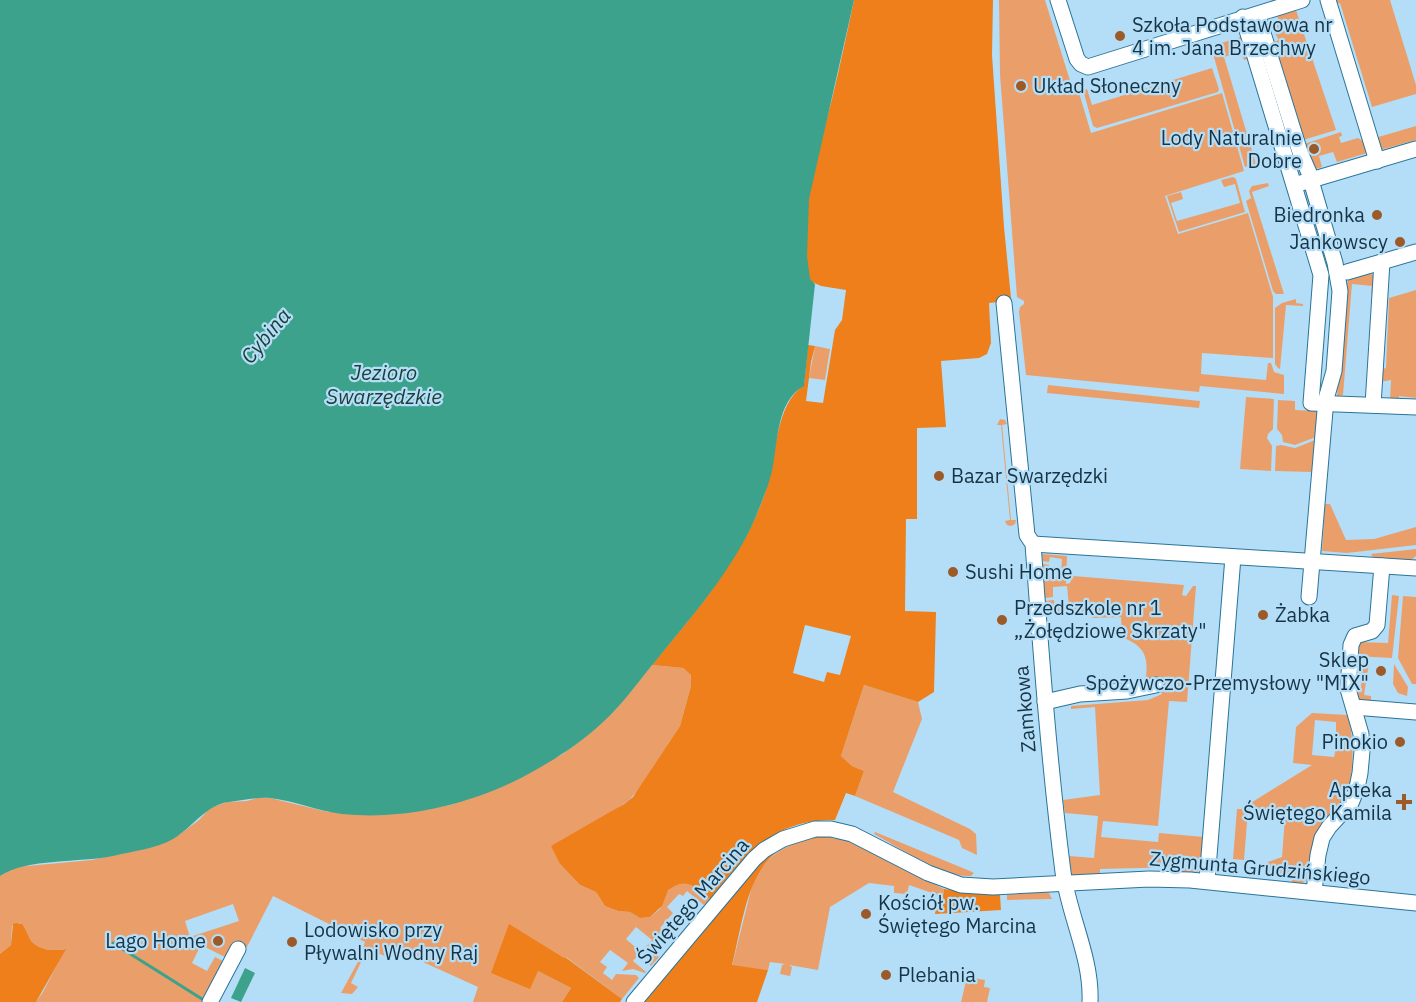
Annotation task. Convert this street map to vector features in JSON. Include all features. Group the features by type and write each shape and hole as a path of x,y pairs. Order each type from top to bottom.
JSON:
{"street":[{"path":"1058,0 1077,59 1083,66 1093,66 1251,11 1302,0"},
{"path":"1328,0 1377,161"},
{"path":"1251,11 1311,179 1335,263 1340,291 1334,371 1318,404"},
{"path":"1251,11 1295,185 1322,280 1315,534 1310,560 1309,597"},
{"path":"1295,185 1416,149"},
{"path":"1347,272 1416,252"},
{"path":"1373,405 1382,262"},
{"name":"Zamkowa","path":"1004,303 1065,883 1089,977 1090,1002"},
{"path":"1318,404 1416,407"},
{"path":"1030,539 1233,557 1416,568"},
{"path":"1208,881 1233,557"},
{"path":"1314,892 1318,855 1324,834 1348,808 1357,788 1362,751 1360,727 1348,689 1352,642 1357,635 1372,631 1377,624 1382,566"},
{"path":"1045,702 1080,694 1127,691 1156,685"},
{"path":"1354,707 1416,712"},
{"name":"Świętego Marcina","path":"634,1002 754,859 783,838 804,831 831,829 852,834 928,873 957,884 993,887 1065,883"},
{"name":"Zygmunta Grudzińskiego","path":"1065,883 1149,879 1208,881 1416,903"},
{"path":"210,1002 237,949"}],"shaded area":[{"path":"854,0 993,0 992,55 1011,298 1007,301 989,303 991,343 987,354 979,358 941,361 946,427 917,428 917,519 906,519 905,611 936,612 934,692 918,702 864,685 841,756 852,766 864,771 855,796 846,793 835,820 814,821 778,833 749,854 710,899 695,887 680,884 668,890 662,906 650,917 640,918 630,912 618,911 605,906 596,892 580,885 560,864 551,846 633,797 680,726 691,686 691,675 683,668 652,665 732,561 757,515 766,490 782,418 794,394 804,385 808,345 815,346 806,401 823,403 835,330 842,320 846,290 821,286 810,281 805,236 810,189","holes":["805,625 851,636 840,675 827,672 824,682 793,673"]},
{"path":"999,0 1045,0 1072,87 1077,86 1091,133 1222,93 1244,171 1165,196 1178,234 1248,213 1273,297 1273,358 1202,353 1201,374 1266,380 1268,363 1271,363 1274,372 1284,375 1284,394 1200,386 1199,392 1026,375 1019,312 1024,301 1017,297 1000,75"},
{"path":"1334,0 1390,0 1416,85 1416,94 1372,107 1340,3 1334,4"},
{"path":"1296,10 1336,130 1300,141 1270,43 1279,40 1272,28 1279,22 1277,15"},
{"path":"1244,36 1251,58 1244,60 1241,52 1224,57 1256,164 1245,167 1212,50 1215,45"},
{"path":"1212,68 1218,92 1097,128 1093,126 1083,90 1087,89 1092,105"},
{"path":"1416,126 1416,140 1380,150 1375,138"},
{"path":"1341,132 1342,136 1339,137 1341,143 1358,138 1363,141 1367,153 1337,162 1333,152 1319,156 1322,167 1312,170 1310,154 1317,153 1319,147 1312,145 1310,151 1307,151 1304,144"},
{"path":"1233,177 1236,179 1245,212 1179,232 1167,196 1181,192 1183,199 1171,203 1177,221 1240,203 1235,184 1224,187 1221,180"},
{"path":"1268,183 1269,186 1252,192 1284,294 1276,294 1273,291 1246,201 1251,198 1249,191 1252,186"},
{"path":"1369,273 1375,276 1377,294 1371,293 1372,286 1352,284 1343,395 1337,396 1346,285 1349,279"},
{"path":"1416,290 1416,398 1399,396 1399,401 1390,399 1391,380 1380,382 1378,370 1386,368 1389,298"},
{"path":"1296,299 1296,303 1303,304 1303,306 1286,305 1280,369 1275,364 1275,308 1282,303"},
{"path":"815,346 830,349 825,380 809,378"},
{"path":"1048,385 1200,401 1199,408 1047,393"},
{"path":"1246,397 1274,399 1273,429 1267,438 1272,446 1271,471 1240,469"},
{"path":"1278,400 1295,401 1295,410 1314,411 1314,406 1323,406 1321,435 1295,445 1283,442 1282,435 1277,429"},
{"path":"1000,419 1005,420 1007,424 1002,425 1011,520 1016,520 1011,526 1005,521 1010,520 1001,425 997,425"},
{"path":"1320,438 1314,469 1311,472 1275,471 1276,446 1295,448"},
{"path":"1325,504 1330,504 1346,540 1374,539 1416,527 1416,545 1347,553 1322,551"},
{"path":"1416,549 1416,556 1406,564 1376,562 1371,554"},
{"path":"1042,554 1067,556 1066,584 1070,583 1073,576 1184,585 1182,595 1186,596 1193,586 1196,586 1187,702 1169,701 1158,826 1103,821 1101,837 1158,842 1159,833 1204,837 1201,865 1197,873 1183,875 1181,867 1100,869 1100,877 1072,876 1069,856 1094,858 1098,816 1065,813 1063,800 1100,795 1095,707 1071,709 1071,706 1148,700 1162,694 1155,681 1145,684 1147,668 1144,655 1137,645 1122,637 1121,617 1092,618 1091,612 1046,614 1045,601 1054,600 1055,609 1069,607 1067,586 1053,587 1053,597 1045,598 1043,564 1049,565 1048,574 1061,575 1062,559 1050,557 1049,562 1043,561"},
{"path":"1392,595 1399,596 1392,658 1355,656 1357,642 1388,643"},
{"path":"1403,596 1416,597 1416,684 1412,684 1398,658"},
{"path":"1363,663 1369,663 1364,695 1371,696 1371,702 1367,704 1355,698 1352,687 1361,687"},
{"path":"1394,664 1408,687 1407,696 1398,693 1393,684"},
{"path":"652,665 683,668 691,675 691,686 680,726 639,789 629,800 613,811 560,864 580,885 596,892 605,906 618,911 630,912 640,918 650,917 660,909 667,890 680,884 695,887 710,899 704,905 687,891 683,896 679,894 667,907 673,913 660,928 665,933 651,950 659,957 651,966 647,963 648,954 645,948 652,940 636,927 626,939 641,952 633,961 645,973 633,969 622,971 628,963 610,950 600,962 607,967 603,973 612,980 616,974 636,975 639,978 622,999 566,957 538,971 571,988 562,1002 473,1002 478,987 390,947 385,956 375,952 371,961 363,958 351,983 358,987 352,994 341,993 360,958 365,942 273,896 247,947 236,942 227,958 201,945 192,963 207,971 215,957 225,962 204,1002 36,1002 65,949 51,950 38,947 31,941 20,923 12,926 11,945 0,954 0,876 16,867 92,860 152,847 180,834 199,820 210,808 227,802 270,798 328,812 406,812 451,805 561,755 616,709","holes":["233,904 239,921 190,937 185,921"]},
{"path":"864,685 918,702 922,719 893,792 970,829 976,834 977,855 962,848 959,840 855,796 864,771 852,766 841,756"},
{"path":"1312,713 1347,715 1352,746 1352,771 1347,793 1340,805 1318,828 1313,844 1308,879 1302,883 1292,883 1292,877 1266,874 1268,862 1282,857 1285,817 1282,813 1248,810 1244,860 1233,859 1237,809 1241,809 1312,765 1293,763 1296,727","holes":["1315,720 1336,722 1334,757 1312,755"]},
{"path":"826,831 836,838 807,839 785,847 769,859 757,876 749,895 732,965 768,970 757,1002 638,1002 769,850"},
{"path":"875,832 974,873 971,876 960,875 935,867 908,854 874,834"},
{"path":"822,837 846,840 944,889 944,894 938,895 909,885 907,894 894,893 894,886 869,883 830,907 818,970 789,965 792,967 790,976 780,974 782,965 785,964 770,962 768,970 732,966 753,882 765,863 791,845"},
{"path":"944,889 1000,895 1001,910 935,914 938,895 944,894"},
{"path":"1049,893 1052,899 1007,900 1007,895"},
{"path":"13,924 22,924 35,945 44,949 66,949 36,1002 0,1002 0,954 11,945"},
{"path":"509,924 565,957 622,999 620,1002 562,1002 571,988 538,971 530,989 491,973"},
{"path":"967,977 985,980 984,987 990,988 987,1002 961,1002"}],"water":[{"name":"Jezioro Swarzędzkie","path":"0,0 854,0 809,199 807,256 810,279 815,284 804,386 795,393 783,412 767,488 751,527 729,567 625,699 588,735 556,758 517,780 494,791 444,806 393,815 367,815 333,813 270,798 229,802 214,807 173,839 159,845 113,856 24,866 0,876"},
{"path":"245,968 255,973 241,1002 231,998"}],"waterway":[{"path":"113,943 202,999"}],"place":[{"name":"Szkoła Podstawowa nr 4 im. Jana Brzechwy","path":"1120,36"},
{"name":"Układ Słoneczny","path":"1021,86"},
{"name":"Lody Naturalnie Dobre","path":"1314,149"},
{"name":"Biedronka","path":"1377,215"},
{"name":"Jankowscy","path":"1400,242"},
{"name":"Bazar Swarzędzki","path":"939,476"},
{"name":"Sushi Home","path":"953,572"},
{"name":"Żabka","path":"1263,615"},
{"name":"Przedszkole nr 1 „Żołędziowe Skrzaty\"","path":"1002,620"},
{"name":"Sklep Spożywczo-Przemysłowy \"MIX\"","path":"1381,671"},
{"name":"Pinokio","path":"1400,742"},
{"name":"Apteka Świętego Kamila","path":"1404,802"},
{"name":"Kościół pw. Świętego Marcina","path":"866,914"},
{"name":"Lago Home","path":"218,941"},
{"name":"Lodowisko przy Pływalni Wodny Raj","path":"292,942"},
{"name":"Plebania","path":"886,975"}],"water label":[{"name":"Cybina","path":"266,336"}]}
